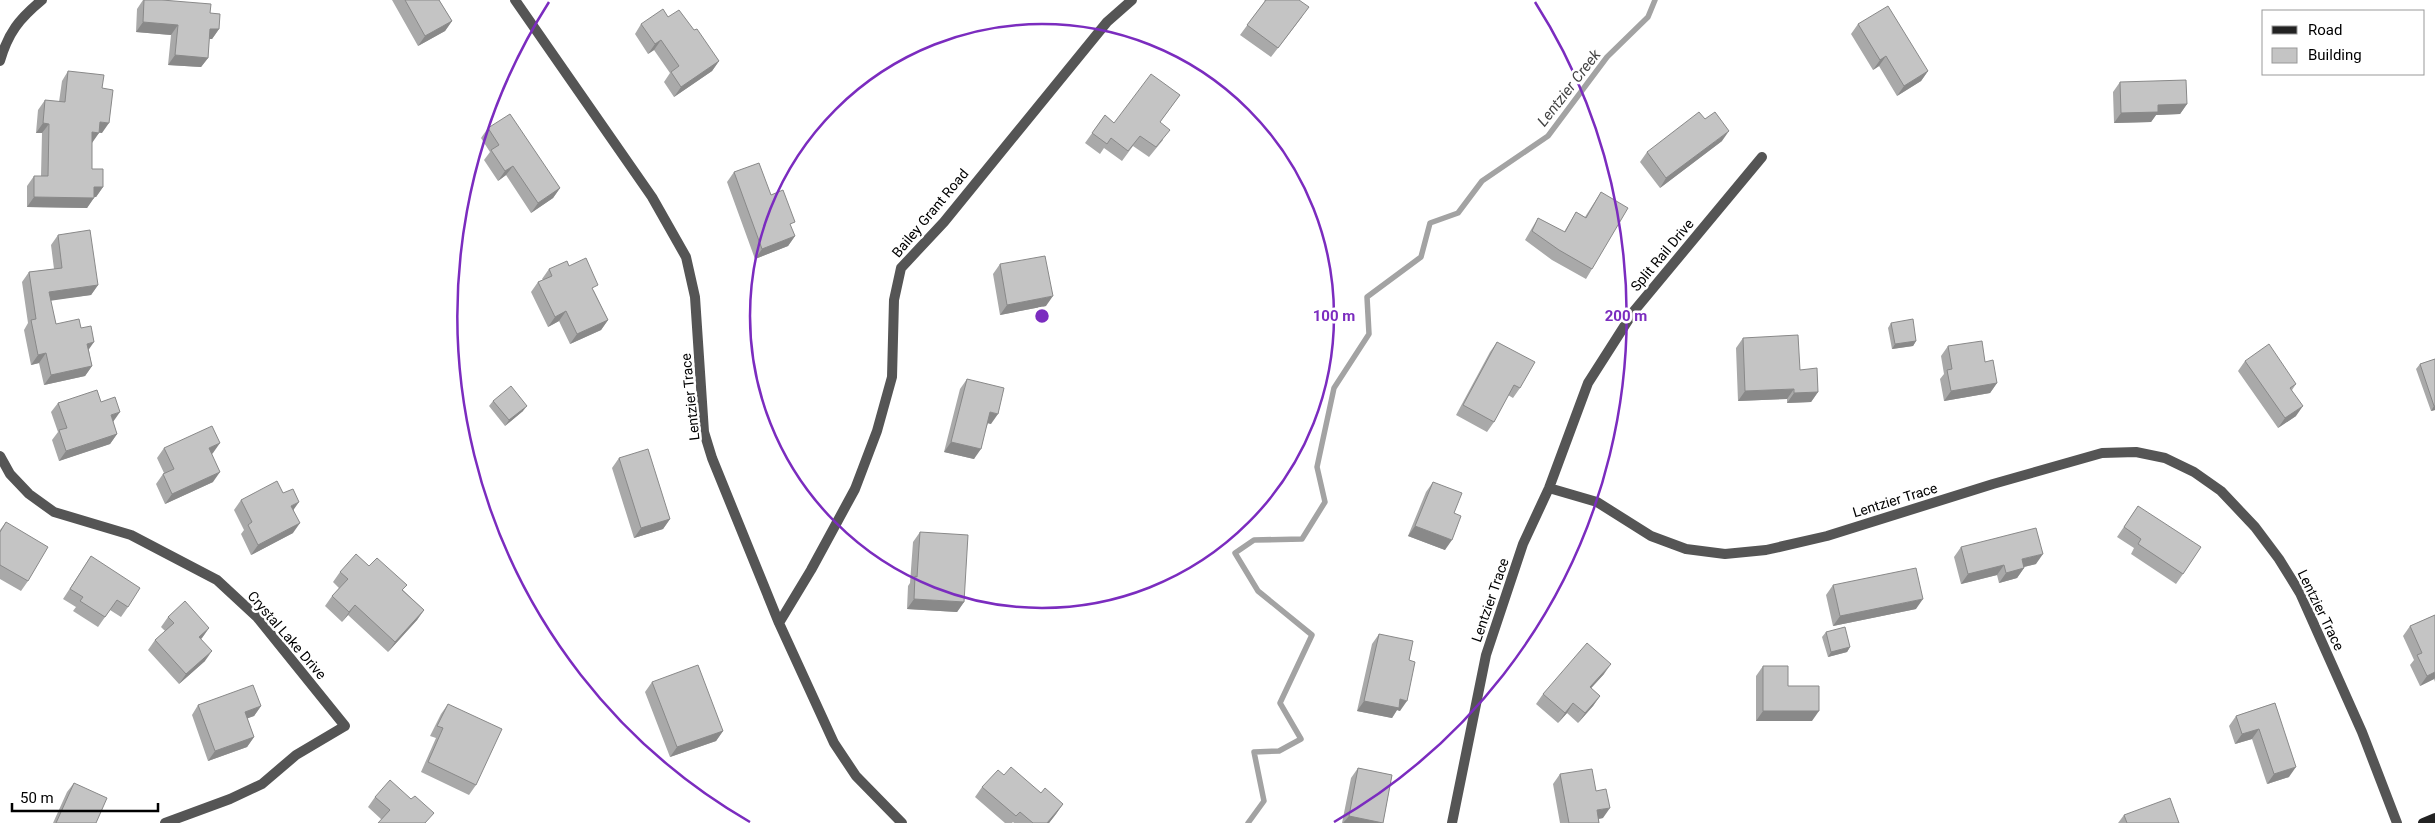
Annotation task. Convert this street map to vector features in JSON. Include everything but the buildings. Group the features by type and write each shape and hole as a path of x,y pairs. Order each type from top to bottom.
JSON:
{"street":[{"path":"0,62 6,41 21,18 42,0"},
{"name":"Bailey Grant Road","path":"779,623 812,570 855,489 876,431 892,377 894,300 901,268 944,222 1107,22 1132,0"},
{"name":"Lentzier Trace","path":"516,1 652,197 686,257 695,297 704,432 712,458 779,623 834,743 856,776 902,823"},
{"name":"Split Rail Drive","path":"1548,488 1588,383 1634,311 1762,157"},
{"name":"Lentzier Trace","path":"1452,823 1486,655 1524,544 1548,488 1597,502 1651,536 1686,549 1725,554 1766,550 1827,536 1993,484 2102,454 2136,452 2165,458 2194,472 2221,491 2255,527 2280,559 2300,593 2341,686 2397,823"},
{"name":"Crystal Lake Drive","path":"0,456 10,474 29,494 54,512 131,535 217,580 257,617 345,726 296,755 262,784 230,799 165,823"},
{"path":"2423,823 2435,818"}],"waterway":[{"name":"Lentzier Creek","path":"1248,823 1264,801 1254,752 1279,751 1301,739 1280,703 1312,635 1258,591 1235,553 1254,540 1302,539 1325,502 1317,467 1334,388 1369,334 1367,297 1421,257 1430,223 1458,213 1482,181 1548,136 1607,57 1648,17 1655,0"}]}
